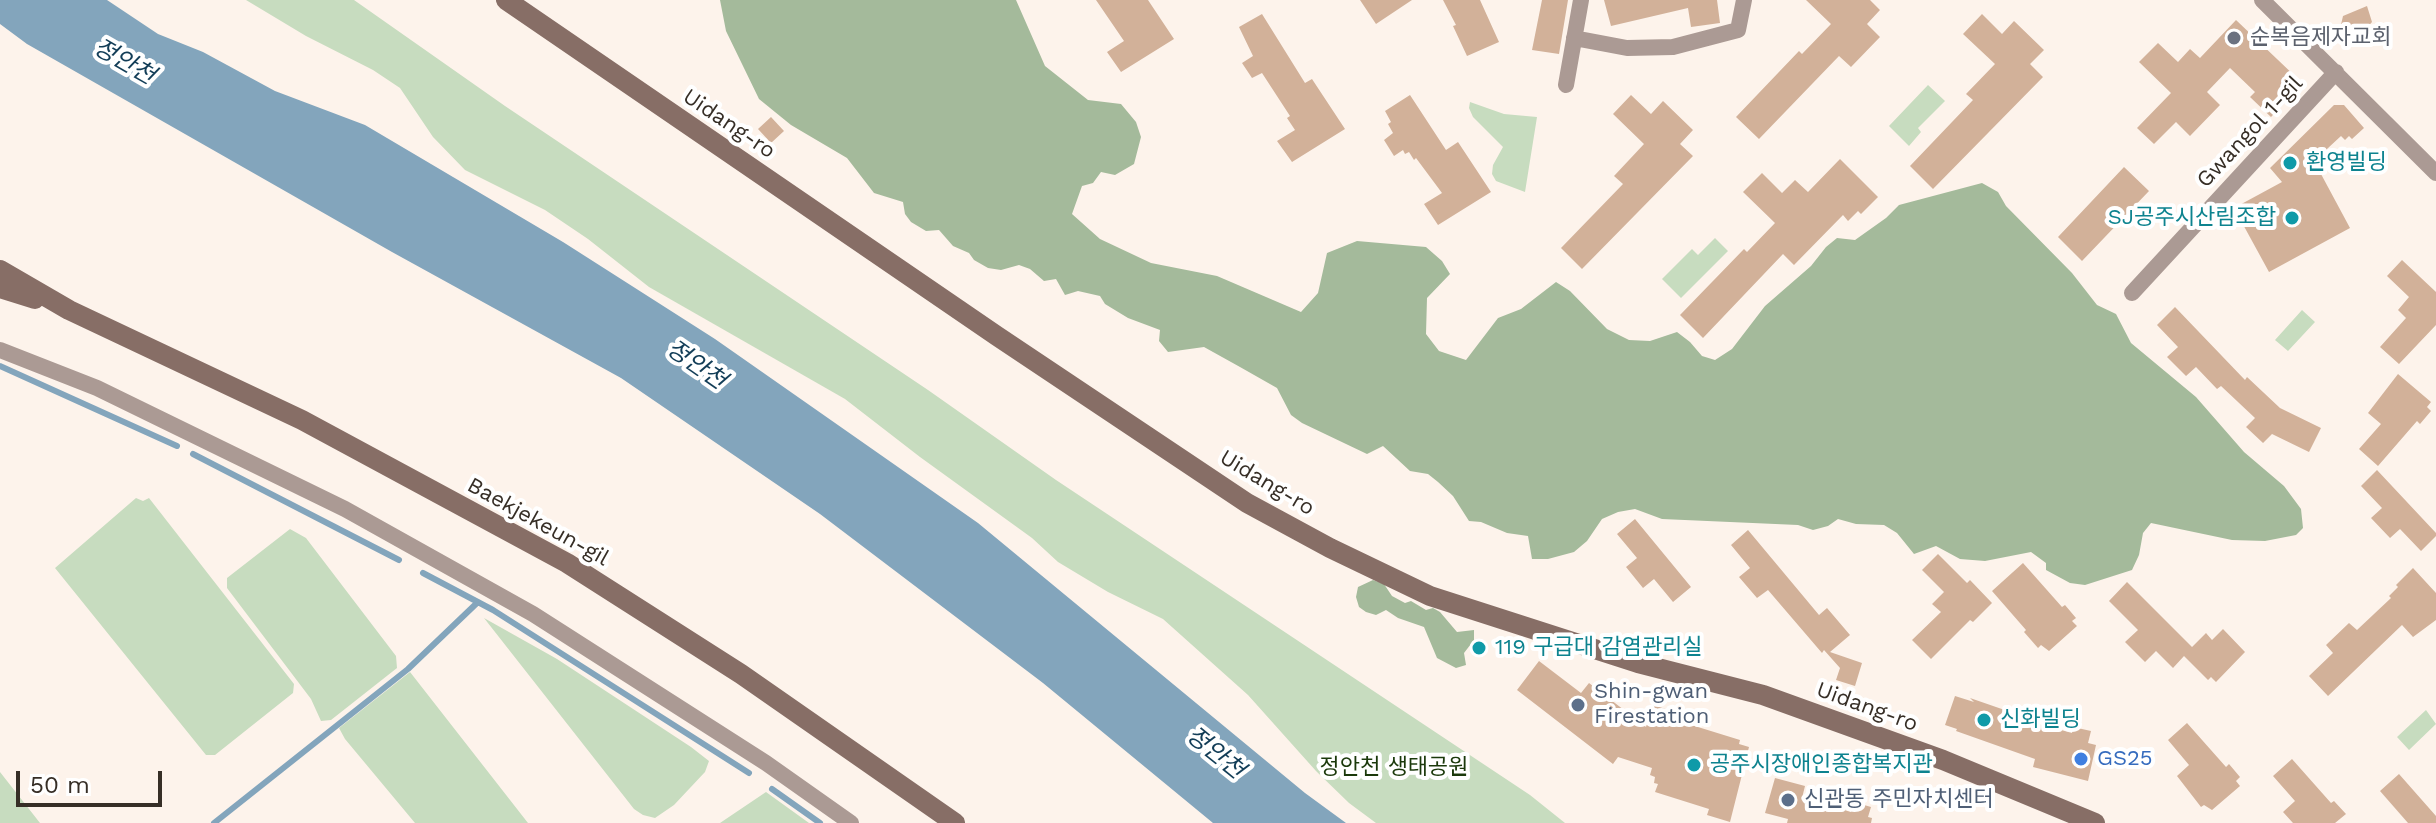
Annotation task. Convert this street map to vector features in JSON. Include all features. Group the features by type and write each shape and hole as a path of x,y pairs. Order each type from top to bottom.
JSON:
{"main road":[{"name":"Uidang-ro","path":"506,0 1247,503 1330,548 1430,596 1638,663 1763,695 1943,760 2095,823"},
{"name":"Baekjekeun-gil","path":"0,270 69,310 302,420 567,563 741,674 955,823"},
{"name":"Baekjekeun-gil","path":"0,288 69,310"}],"street":[{"path":"1566,85 1581,0"},
{"path":"1574,38 1627,48 1673,47 1738,30 1744,0"},
{"name":"Gwangol 1-gil","path":"2262,0 2436,173"},
{"name":"Gwangol 1-gil","path":"2132,293 2336,72"},
{"path":"0,350 97,388 359,517 533,614 766,763 851,823"}],"green space":[{"name":"정안천 생태공원","path":"246,0 354,0 1056,480 1530,795 1565,823 1376,823 1349,803 1248,695 1163,619 1108,592 1058,562 1032,538 845,399 649,287 545,210 465,170 433,137 400,88"},
{"path":"720,0 1016,0 1045,66 1088,100 1121,104 1136,122 1141,137 1134,164 1115,175 1101,172 1093,183 1082,186 1072,214 1100,239 1151,263 1217,276 1301,312 1318,293 1327,253 1357,241 1426,247 1442,261 1450,274 1427,298 1426,334 1439,351 1466,360 1498,318 1521,309 1556,282 1570,291 1607,329 1629,340 1650,341 1677,332 1702,356 1715,360 1732,349 1765,306 1811,266 1837,238 1855,240 1899,205 1982,183 1998,192 2006,206 2072,273 2097,305 2116,314 2131,343 2196,397 2244,452 2284,486 2301,509 2303,528 2296,535 2265,541 2232,540 2151,523 2143,533 2139,555 2132,570 2085,585 2070,583 2046,570 2046,563 2031,552 1985,561 1960,559 1936,546 1914,554 1897,533 1884,525 1856,524 1838,519 1813,530 1798,525 1662,519 1635,509 1602,519 1587,541 1574,552 1548,559 1532,559 1528,536 1469,521 1453,496 1428,474 1410,471 1383,446 1367,454 1302,423 1291,415 1277,388 1204,347 1168,352 1159,341 1160,330 1128,318 1105,304 1100,296 1078,291 1065,295 1056,279 1044,281 1030,269 1019,265 1001,270 988,268 969,253 953,246 939,230 926,231 911,222 905,214 903,202 874,193 847,158 791,125 759,99 726,31"},
{"path":"1928,85 1945,101 1918,128 1921,132 1909,146 1889,126"},
{"path":"1470,102 1504,114 1537,117 1525,192 1496,181 1492,174 1493,165 1503,147 1473,117"},
{"path":"1715,238 1728,251 1681,298 1662,279 1692,249 1698,255"},
{"path":"2302,310 2315,322 2288,351 2275,340"},
{"path":"136,498 143,501 149,498 294,684 293,693 215,755 206,755 55,568"},
{"path":"290,529 306,538 396,656 397,668 331,720 321,721 311,699 227,588 227,578"},
{"path":"1373,580 1384,584 1392,596 1405,603 1411,601 1426,610 1433,608 1440,612 1457,632 1474,630 1474,640 1464,653 1466,665 1456,668 1437,658 1424,627 1398,618 1386,610 1376,615 1359,607 1356,597 1358,587"},
{"path":"484,618 557,659 691,747 709,761 705,772 674,805 655,818 634,809"},
{"path":"410,672 528,823 415,823 345,739 339,728"},
{"path":"2426,710 2436,724 2409,750 2397,737"},
{"path":"0,772 40,823 0,823"},
{"path":"766,792 809,823 720,823"}],"water":[{"name":"정안천","path":"0,0 107,0 158,34 203,52 275,91 365,125 563,242 715,339 978,523 1305,793 1346,823 1213,823 1043,683 820,514 621,378 392,252 27,44 0,24"}],"building":[{"path":"1096,0 1148,0 1174,39 1121,72 1107,52 1124,41"},
{"path":"1360,0 1412,0 1376,24"},
{"path":"1443,0 1480,0 1499,42 1467,56"},
{"path":"1542,0 1568,0 1559,54 1532,50"},
{"path":"1604,0 1717,0 1720,23 1691,27 1688,8 1611,26"},
{"path":"1806,0 1870,0 1880,10 1867,24 1880,37 1851,67 1839,56 1759,139 1736,117 1799,51 1802,54 1831,24"},
{"path":"2367,6 2372,22 2353,43 2340,29 2343,16"},
{"path":"1262,14 1305,83 1312,79 1345,129 1292,162 1277,141 1295,130 1287,118 1290,116 1262,73 1252,78 1242,63 1253,56 1239,27"},
{"path":"1982,14 2002,34 2014,21 2044,50 2030,64 2043,77 1933,189 1910,166 1973,100 1966,94 1995,64 1963,34"},
{"path":"2236,20 2298,79 2298,89 2271,117 2250,97 2255,92 2230,68 2207,92 2220,105 2190,136 2176,122 2154,144 2137,128 2171,93 2139,62 2158,43 2178,62 2190,49 2200,58"},
{"path":"1410,95 1446,150 1458,142 1491,192 1438,225 1424,204 1442,193 1416,158 1414,160 1409,152 1405,154 1403,150 1394,156 1384,140 1393,133 1385,111"},
{"path":"1631,95 1651,114 1663,101 1693,130 1680,144 1693,156 1582,269 1561,248 1623,184 1614,176 1644,144 1613,114"},
{"name":"SJ공주시산림조합","path":"2334,105 2344,105 2364,128 2352,139 2349,136 2345,140 2341,136 2314,161 2350,228 2269,272 2234,208 2282,182 2270,168"},
{"path":"771,117 784,131 771,143 758,129"},
{"path":"1840,159 1878,197 1861,214 1858,211 1848,221 1843,215 1794,265 1783,254 1703,338 1680,315 1744,249 1747,252 1775,223 1743,192 1762,173 1782,193 1795,180 1808,192"},
{"path":"2124,167 2149,191 2082,261 2058,237"},
{"path":"2402,260 2436,292 2436,325 2399,364 2380,347 2406,318 2398,310 2409,297 2387,276"},
{"path":"2175,307 2245,380 2247,377 2280,408 2321,428 2309,452 2272,434 2263,443 2246,427 2255,418 2221,386 2217,389 2196,367 2186,376 2167,357 2178,347 2157,325"},
{"path":"2398,374 2431,402 2427,407 2431,411 2420,424 2417,421 2378,466 2359,449 2381,424 2368,413"},
{"path":"2377,470 2436,533 2421,551 2400,529 2390,538 2371,518 2382,508 2361,486"},
{"path":"1635,519 1691,587 1673,602 1654,579 1643,588 1626,567 1637,558 1617,534"},
{"path":"1748,530 1819,615 1827,608 1850,635 1830,652 1862,663 1855,686 1836,680 1840,668 1824,650 1822,653 1768,590 1757,598 1739,577 1750,568 1731,545"},
{"path":"1938,554 1992,603 1931,659 1912,640 1941,612 1932,604 1944,592 1922,570"},
{"path":"2023,563 2062,607 2065,605 2076,618 2072,621 2077,626 2049,651 2041,645 2038,648 1992,591"},
{"path":"2413,568 2436,593 2436,620 2413,637 2402,625 2328,696 2309,676 2333,653 2326,645 2349,623 2357,630 2391,598 2389,596 2398,587 2396,585"},
{"path":"2127,582 2192,647 2206,633 2212,640 2223,629 2245,652 2216,682 2211,677 2208,680 2184,656 2173,668 2156,651 2145,662 2125,642 2138,630 2109,601"},
{"path":"1539,661 1581,693 1589,683 1646,727 1653,705 1675,712 1672,719 1740,740 1739,744 1749,747 1730,822 1707,815 1709,809 1655,792 1658,784 1654,783 1655,777 1650,775 1652,768 1618,757 1613,764 1517,690"},
{"path":"1955,696 1974,702 1970,698 2022,716 2021,719 2072,733 2073,727 2091,731 2088,743 2096,745 2088,781 2033,767 2035,759 1945,725"},
{"path":"2187,723 2226,767 2229,764 2240,777 2236,781 2240,786 2212,810 2204,805 2201,807 2177,776 2189,765 2168,740"},
{"path":"2292,759 2331,803 2334,801 2346,814 2335,823 2293,823 2283,812 2295,801 2273,776"},
{"path":"2399,774 2436,816 2436,823 2408,823 2380,791"},
{"name":"신관동 주민자치센터","path":"1775,778 1805,786 1802,798 1851,812 1854,802 1871,807 1868,817 1872,818 1871,823 1787,823 1788,819 1765,813"}],"waterway":[{"path":"0,366 177,446"},
{"path":"193,454 399,560"},
{"path":"423,573 493,610 749,773"},
{"path":"214,823 408,669 478,602"},
{"path":"772,789 820,823"}],"place":[{"name":"순복음제자교회","path":"2234,38"},
{"name":"환영빌딩","path":"2290,163"},
{"name":"SJ공주시산림조합","path":"2292,218"},
{"name":"119 구급대 감염관리실","path":"1479,648"},
{"name":"Shin-gwan Firestation","path":"1578,705"},
{"name":"신화빌딩","path":"1984,720"},
{"name":"GS25","path":"2081,759"},
{"name":"공주시장애인종합복지관","path":"1694,765"},
{"name":"신관동 주민자치센터","path":"1788,800"}]}
